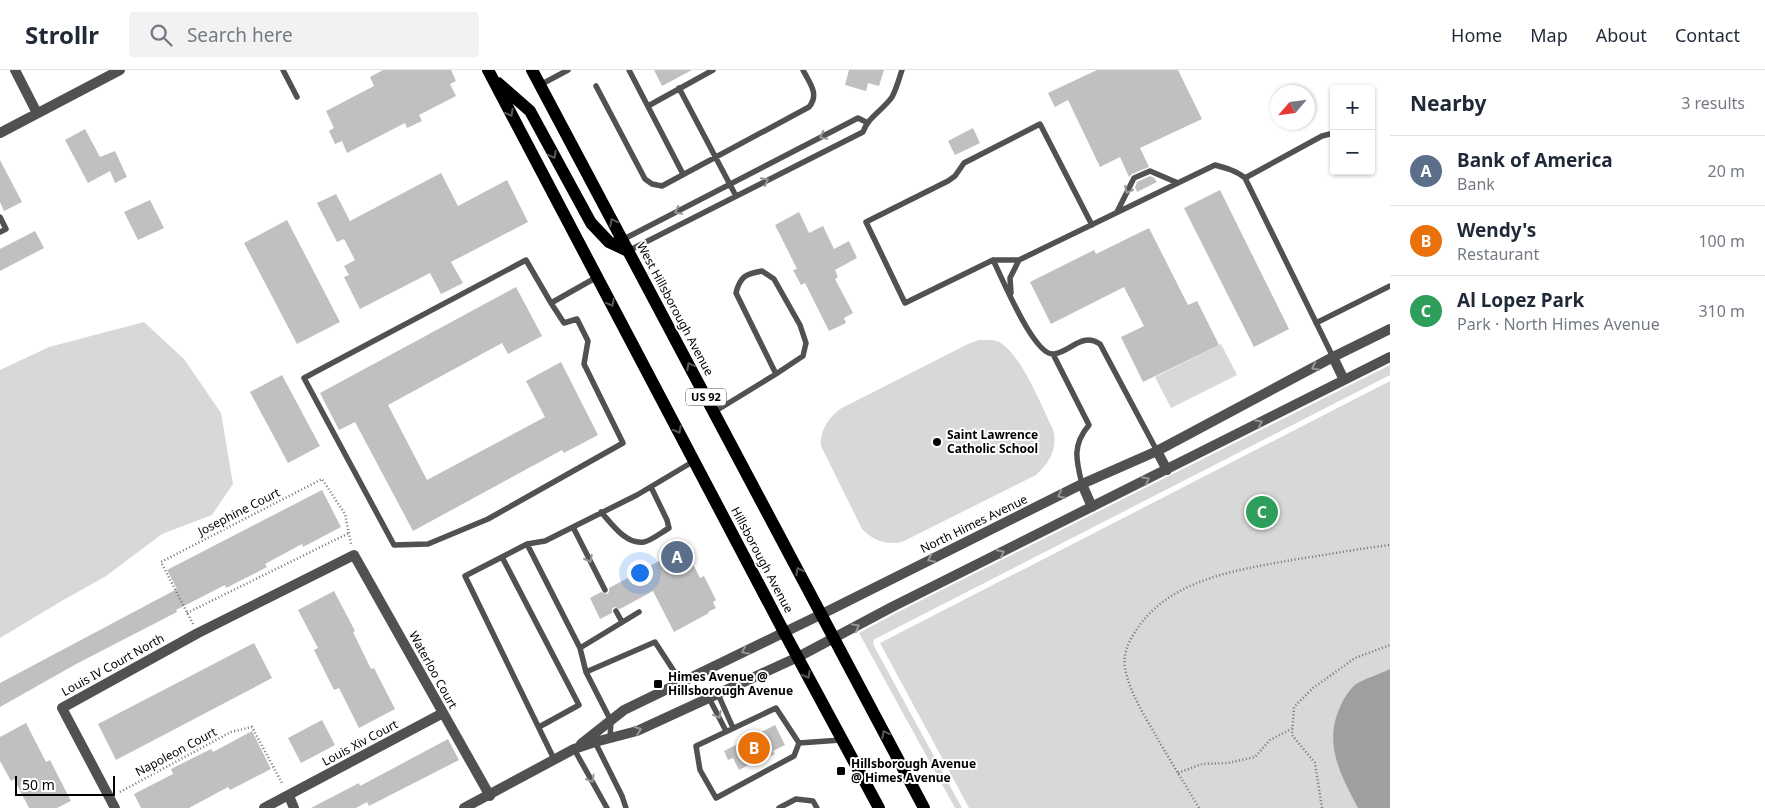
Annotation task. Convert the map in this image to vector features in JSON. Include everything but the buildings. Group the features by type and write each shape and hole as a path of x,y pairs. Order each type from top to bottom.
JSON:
{"main road":[{"name":"West Hillsborough Avenue","path":"532,70 822,614"},
{"path":"489,73 530,111 591,223 609,242 625,245"},
{"name":"US 92","path":"489,73 597,277"},
{"name":"Hillsborough Avenue","path":"597,277 879,808"},
{"name":"US 92","path":"822,614 924,808"}],"street":[{"path":"15,70 37,113"},
{"path":"0,132 120,70"},
{"name":"North Himes Avenue","path":"464,808 490,796 554,759 594,739 624,710 822,614 1082,484 1157,451 1390,329"},
{"name":"North Himes Avenue","path":"594,739 610,738 637,732 798,657 892,607 1390,357"},
{"path":"1333,358 1344,380"},
{"path":"1157,451 1167,470"},
{"path":"1082,484 1092,507"},
{"path":"198,633 354,555"},
{"name":"Waterloo Court","path":"354,555 490,796"},
{"name":"Louis IV Court North","path":"115,808 62,708 198,633"},
{"name":"Louis Xiv Court","path":"264,808 443,713"},
{"path":"289,796 294,808"}],"lane":[{"path":"283,70 297,97"},
{"path":"540,85 568,70"},
{"path":"629,70 684,174"},
{"path":"648,106 712,70"},
{"path":"596,86 644,178 652,184 662,186 810,107 814,101 814,92 803,70"},
{"path":"625,245 736,196 863,132 866,122 892,96 902,70"},
{"path":"679,88 736,196"},
{"path":"625,245 730,184 858,118 866,122"},
{"path":"1092,225 1040,124 964,163 955,176 948,181 866,222 906,303 993,260 1019,260 1092,225 1117,213 1215,165 1240,174 1245,178 1333,358"},
{"path":"1245,178 1322,136 1330,134"},
{"path":"1117,213 1134,178 1150,171 1178,183"},
{"path":"0,217 6,229 0,232"},
{"path":"526,260 551,303 564,323 577,319 588,341 584,364 623,443 488,519 428,544 394,545 304,378 526,260"},
{"path":"993,260 1028,332 1045,352 1053,354 1087,339 1094,340 1100,344 1157,451"},
{"path":"1011,295 1010,278 1019,260"},
{"path":"714,412 776,374 803,356 806,343 800,325 774,279 762,270 748,273 738,282 736,293 776,374"},
{"path":"551,303 597,277"},
{"path":"1316,323 1390,286"},
{"path":"1053,354 1090,425 1081,435 1078,444 1077,458 1082,484"},
{"path":"554,759 465,576 527,544 545,541 651,487 694,462"},
{"path":"602,512 621,534 632,540 643,542 669,528 661,505 651,487"},
{"path":"572,527 605,590"},
{"path":"527,544 580,648 586,672 611,721 610,738"},
{"path":"502,557 579,705 539,727"},
{"path":"616,611 622,622"},
{"path":"580,648 639,612"},
{"path":"586,672 655,642 681,682"},
{"path":"713,696 733,728"},
{"path":"713,696 726,731"},
{"path":"776,708 798,744 794,756 716,798 700,770 696,746 733,728 776,708"},
{"path":"594,739 626,808"},
{"path":"798,744 843,740"},
{"path":"574,749 608,808"},
{"path":"779,808 796,799 813,801 817,808"}],"path":[{"name":"Josephine Court","path":"198,633 161,562 322,479 345,514 354,555"},
{"path":"187,613 349,533"},
{"path":"1199,808 1139,707 1130,686 1125,667 1125,655 1128,644 1150,614 1176,593 1201,581 1255,567 1390,545"},
{"path":"1322,808 1316,763 1292,735 1294,707 1313,688 1355,658 1390,645"},
{"name":"Napoleon Court","path":"110,798 231,732 252,727 289,796"},
{"path":"1178,774 1202,764 1228,763 1255,756 1270,740 1293,728"}],"shaded area":[{"path":"144,322 184,359 221,413 233,484 212,515 162,534 106,576 0,638 0,370 49,347"},
{"path":"979,340 994,340 1001,343 1017,359 1024,370 1053,429 1054,449 1052,455 1036,475 902,542 890,543 871,537 862,529 821,446 823,430 832,416 840,409"},
{"path":"1221,344 1237,375 1171,408 1155,377"},
{"path":"1390,365 1390,375 875,639 873,642 874,646 962,808 955,808 859,633"},
{"path":"1390,381 1390,808 969,808 880,643"},
{"path":"1390,669 1390,808 1358,808 1340,772 1336,759 1333,734 1335,721 1348,692 1355,685"}],"place":[{"name":"Saint Lawrence Catholic School","path":"937,442"},
{"name":"Al Lopez Park","path":"1262,512"},
{"name":"Bank of America","path":"677,557"},
{"name":"Himes Avenue @ Hillsborough Avenue","path":"658,684"},
{"name":"Wendy's","path":"754,748"},
{"name":"Hillsborough Avenue @ Himes Avenue","path":"841,771"}]}
